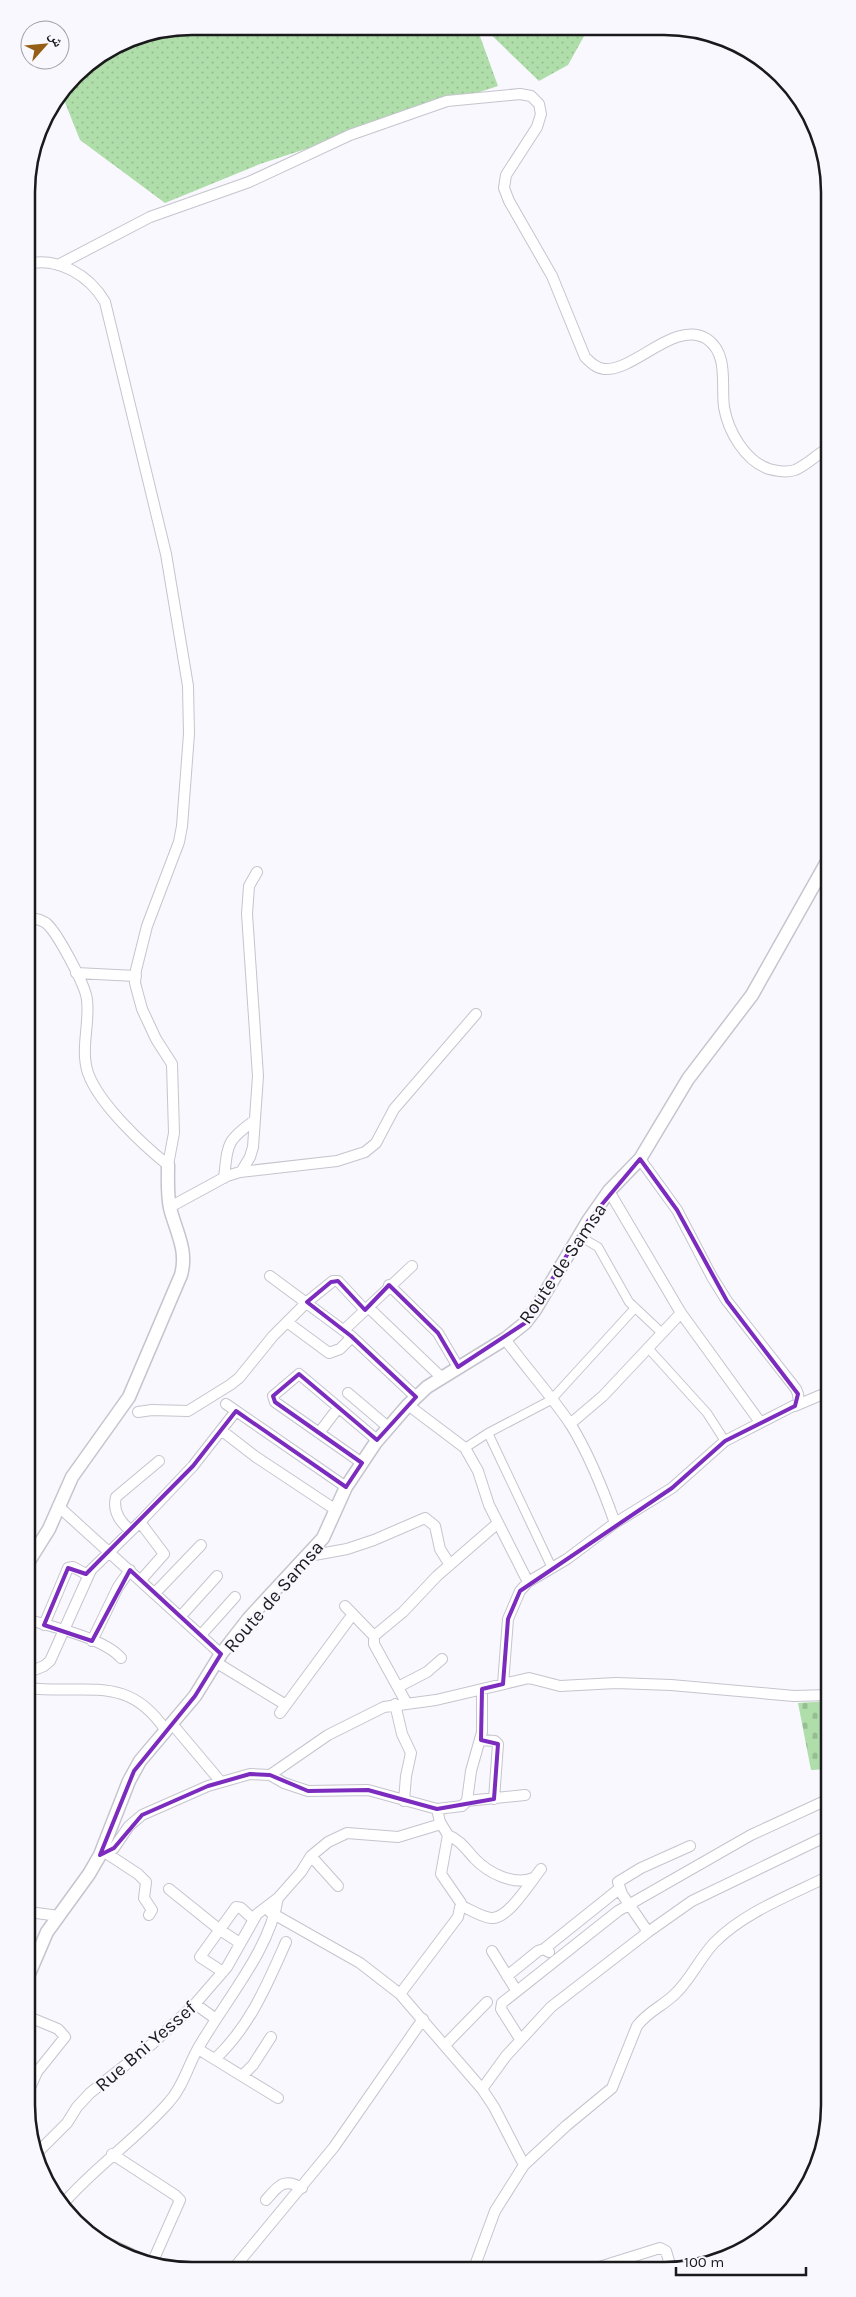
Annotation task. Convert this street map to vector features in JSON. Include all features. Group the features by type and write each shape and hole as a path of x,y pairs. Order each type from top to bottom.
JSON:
{"street":[{"path":"58,264 150,218 249,182 350,136 424,108 447,101 478,96 520,94 532,96 539,104 541,114 537,127 506,175 504,188 509,201 552,276 586,357 595,366 606,369 618,366 677,336 693,334 706,339 716,348 722,364 724,406 727,418 743,450 758,466 776,471 793,471 821,453"},
{"path":"35,263 49,262 58,264 82,276 94,286 108,312 121,373 166,554 188,686 189,734 182,826 179,842 147,926 137,960 136,976 137,994 149,1026 172,1064 174,1133 168,1165 170,1206 182,1243 184,1263 181,1275 129,1397 72,1477 49,1528 35,1551"},
{"path":"241,1172 250,1157 258,1076 247,914 249,886 257,872"},
{"name":"Route de Samsa","path":"35,1960 47,1932 103,1854 129,1781 140,1761 169,1728 219,1658 270,1594 309,1556 323,1538 346,1487 377,1440 388,1427 412,1401 441,1377 505,1339 525,1323 535,1310 579,1236 610,1191 640,1159 674,1100 752,995 821,872"},
{"path":"35,919 38,919 52,929 76,973 88,1002 85,1035 88,1073 103,1098 115,1113 147,1147 168,1165"},
{"path":"76,973 136,976"},
{"path":"170,1206 224,1178 241,1172 337,1161 365,1152 376,1143 394,1109 476,1014"},
{"path":"224,1178 227,1149 231,1138 255,1120"},
{"path":"640,1159 674,1205 712,1277 727,1301 796,1389 799,1403 795,1406"},
{"path":"610,1191 681,1313 760,1422"},
{"path":"579,1236 602,1252 623,1293 635,1308 662,1333"},
{"path":"286,1322 329,1354 340,1349 366,1309 412,1266"},
{"path":"270,1276 348,1334 412,1401 465,1448 478,1471 488,1505 528,1582"},
{"path":"138,1412 152,1410 188,1411 197,1407 239,1378 286,1322 331,1282 337,1280 441,1377"},
{"path":"390,1286 438,1333 458,1367"},
{"path":"465,1448 488,1433 551,1400 635,1308"},
{"path":"570,1424 603,1396 681,1313"},
{"path":"505,1339 570,1424 592,1464 616,1523"},
{"path":"648,1348 707,1413 725,1441"},
{"path":"362,1463 276,1402 274,1396 299,1374 377,1440"},
{"path":"348,1393 388,1427"},
{"path":"503,1684 508,1619 520,1590 528,1582 580,1550 616,1523 672,1488 725,1441 760,1422 821,1395"},
{"path":"226,1404 346,1487"},
{"path":"319,1433 338,1408"},
{"path":"35,1670 50,1661 65,1632 88,1575 193,1466 236,1411"},
{"path":"221,1430 256,1457 336,1510"},
{"path":"488,1433 552,1568"},
{"path":"131,1531 122,1523 117,1515 116,1497 159,1461"},
{"path":"58,1506 181,1616 201,1635 219,1658 283,1709 349,1610 374,1636 374,1644 407,1704"},
{"path":"309,1556 348,1549 425,1518 435,1526 440,1549 450,1565"},
{"path":"140,1522 164,1554 141,1580"},
{"path":"374,1636 403,1612 450,1565 498,1523"},
{"path":"155,1593 202,1545"},
{"path":"44,1625 68,1568 73,1568 88,1575"},
{"path":"92,1641 118,1587 130,1570"},
{"path":"181,1616 216,1576"},
{"path":"201,1635 235,1597"},
{"path":"35,1622 109,1647 121,1658"},
{"path":"398,1687 427,1672 442,1658"},
{"path":"270,1775 328,1735 378,1709 395,1704 436,1700 530,1678 560,1686 616,1683 672,1685 794,1696 821,1695"},
{"path":"35,1688 113,1691 134,1699 151,1711 169,1728 220,1782"},
{"path":"468,1801 471,1771 480,1740 483,1721 482,1689"},
{"path":"395,1704 404,1739 411,1753 406,1776 404,1801"},
{"path":"480,1740 494,1741 498,1744 494,1798"},
{"path":"103,1854 114,1848 126,1830 142,1815 220,1782 250,1774 270,1775 302,1790 316,1792 368,1790 437,1809 459,1807 468,1801 525,1795"},
{"path":"520,2039 507,2020 501,2006 516,1990 610,1917 629,1905 751,1834 821,1803"},
{"path":"437,1809 441,1824 448,1835 458,1840 478,1862 517,1882 534,1878"},
{"name":"Rue Bni Yessef","path":"41,2148 66,2123 90,2093 163,2035 195,2004 223,1972 253,1919 262,1908 278,1898 301,1872 311,1856 334,1838 347,1833 398,1837 441,1824"},
{"path":"448,1835 441,1874 462,1906 489,1918 496,1918 512,1904 541,1869"},
{"path":"482,2089 520,2039 551,2007 648,1932 692,1902 821,1839"},
{"path":"648,1932 629,1905 619,1888 618,1882 690,1846"},
{"path":"103,1854 138,1874 146,1882 144,1898 152,1910 149,1915"},
{"path":"311,1856 338,1886"},
{"path":"476,2262 495,2211 524,2165 566,2126 612,2088 636,2026 649,2012 668,2001 680,1990 701,1957 724,1934 757,1912 821,1880"},
{"path":"169,1888 220,1930 240,1943"},
{"path":"507,1976 538,1951 544,1949 619,1888"},
{"path":"67,2200 112,2154 170,2101 216,2019 239,1986 275,1914 278,1898"},
{"path":"400,1994 458,1917 462,1906"},
{"path":"223,1972 199,1957 236,1907 241,1908 253,1919"},
{"path":"262,1908 360,1963 400,1994 482,2089 524,2165"},
{"path":"35,1913 59,1916"},
{"path":"215,2059 243,2028 258,2004 286,1942"},
{"path":"544,1949 555,1960"},
{"path":"492,1951 516,1990"},
{"path":"445,2045 487,2002"},
{"path":"195,2004 216,2019"},
{"path":"35,2019 58,2029 65,2037 35,2076"},
{"path":"239,2262 302,2188 381,2082 423,2019"},
{"path":"243,2075 253,2065 271,2037"},
{"path":"198,2049 278,2098"},
{"path":"112,2154 180,2200 155,2257"},
{"path":"266,2200 278,2188 289,2182 302,2188"},
{"path":"615,2262 660,2248 666,2251 669,2262"}],"highlighted area":[{"path":"640,1159 677,1210 727,1301 798,1394 795,1406 725,1441 672,1488 520,1591 508,1619 503,1684 482,1689 481,1740 498,1744 494,1799 437,1809 368,1790 308,1791 270,1775 250,1774 208,1786 142,1815 114,1848 100,1855 134,1771 195,1696 221,1654 130,1570 92,1641 44,1625 68,1568 86,1574 193,1466 236,1411 346,1487 362,1463 275,1402 273,1396 299,1374 377,1440 416,1397 351,1336 307,1302 331,1282 338,1281 365,1310 389,1285 438,1333 458,1367 525,1323 588,1221"}],"green space":[{"path":"480,35 498,86 260,164 165,203 80,140 64,101 74,89 105,61 123,51 142,43 172,36"},
{"path":"491,35 585,35 568,65 539,81"},
{"path":"821,1702 821,1769 811,1770 798,1703"}]}
